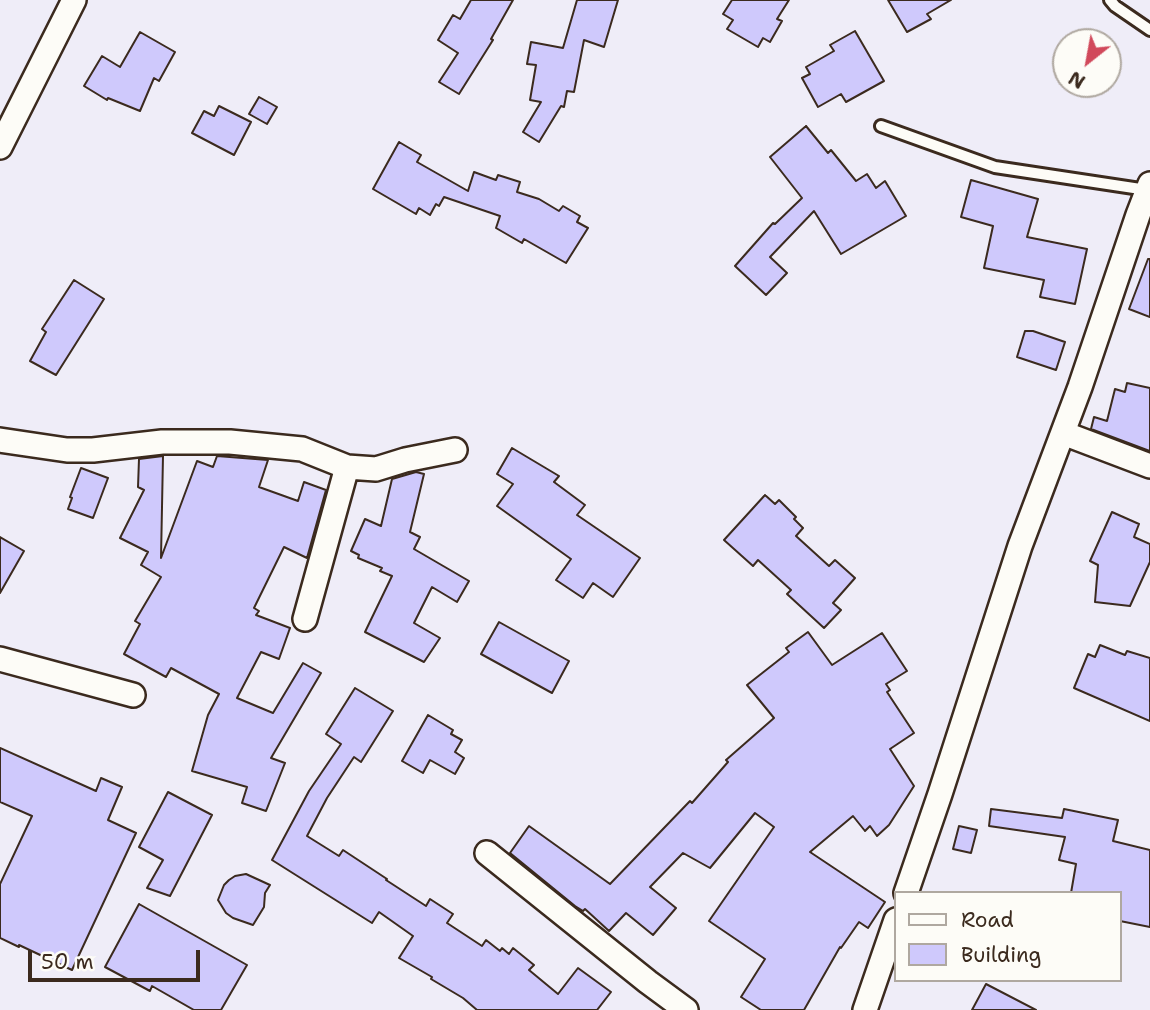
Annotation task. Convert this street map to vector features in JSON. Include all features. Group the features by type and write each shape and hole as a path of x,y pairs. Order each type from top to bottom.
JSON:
{"street":[{"path":"0,147 74,0"},
{"path":"907,891 1020,546 1144,218 1149,187"},
{"path":"1063,433 1150,466"},
{"path":"0,440 67,450 93,450 162,442 230,442 302,449 347,467 376,469 455,450"},
{"path":"305,619 347,467"},
{"path":"0,659 133,695"},
{"path":"487,853 686,1010"},
{"path":"865,1010 894,926"}],"lane":[{"path":"1110,0 1150,30"},
{"path":"881,125 995,167 1149,187"}],"building":[{"path":"471,0 513,0 491,39 493,40 459,94 439,82 458,53 438,40 453,15 460,19"},
{"path":"577,0 618,0 604,47 584,40 574,92 567,91 564,107 561,106 539,142 523,132 541,102 530,100 536,65 527,64 531,42 563,48"},
{"path":"732,0 789,0 777,19 782,21 770,42 763,38 758,47 727,29 733,20 723,14"},
{"path":"888,0 951,0 927,14 931,19 907,32"},
{"path":"855,31 884,81 846,102 841,94 818,107 802,78 810,74 806,67 834,51 830,45"},
{"path":"140,32 175,52 159,81 154,78 140,111 108,98 107,100 84,86 102,56 120,67"},
{"path":"259,97 277,107 267,124 249,114"},
{"path":"219,106 251,122 234,155 192,133 204,111 214,116"},
{"path":"806,126 828,153 831,150 856,181 867,174 876,188 885,181 906,216 841,254 814,211 770,257 787,273 766,295 735,266 773,223 802,198 770,157"},
{"path":"399,142 421,155 417,162 468,191 474,172 496,180 498,175 520,182 517,192 539,199 559,211 563,206 580,216 577,222 588,228 566,263 524,239 522,243 496,228 500,216 444,197 430,215 419,208 416,214 373,189"},
{"path":"971,180 1038,199 1027,237 1087,249 1075,304 1040,297 1044,280 984,268 993,226 961,217"},
{"path":"1150,259 1150,317 1129,309"},
{"path":"74,280 104,299 56,375 30,361 46,332 42,329"},
{"path":"1025,331 1033,331 1065,342 1056,370 1017,357"},
{"path":"1127,383 1150,388 1150,451 1091,429 1094,417 1107,421 1115,389 1125,392"},
{"path":"512,448 559,476 554,482 585,505 577,515 640,558 613,597 593,583 583,598 556,580 571,559 497,506 513,484 497,474"},
{"path":"163,456 161,558 197,461 213,467 217,456 268,460 259,487 298,501 304,482 326,490 307,558 284,547 254,608 259,611 256,615 290,628 279,659 261,652 237,698 273,713 303,663 321,673 271,758 285,763 266,811 242,803 247,787 192,771 208,715 219,694 171,668 166,677 124,654 140,624 135,621 161,577 141,565 148,552 120,538 144,490 138,487 139,459"},
{"path":"81,468 108,478 93,518 68,509"},
{"path":"416,472 424,474 410,532 420,537 414,549 469,581 457,602 432,587 414,623 440,638 424,662 365,632 392,576 380,571 382,568 358,558 359,555 351,551 365,519 381,526 392,479"},
{"path":"765,495 775,504 779,500 796,517 794,519 803,528 796,536 829,566 835,560 855,578 833,603 841,610 824,628 787,594 791,590 758,560 753,566 724,540"},
{"path":"1112,512 1139,524 1134,537 1150,544 1150,562 1130,606 1095,602 1098,565 1090,561"},
{"path":"0,537 24,551 0,593"},
{"path":"499,622 569,661 552,693 481,654"},
{"path":"808,632 832,665 882,633 907,671 886,684 890,690 887,692 914,733 890,749 914,786 889,825 877,836 870,826 865,831 853,816 810,852 885,902 868,928 859,922 840,947 804,1010 761,1010 741,997 765,959 709,921 774,827 755,813 710,868 683,853 650,887 676,908 653,935 626,913 609,931 585,909 583,911 575,906 510,853 529,826 610,884 690,801 692,803 728,762 726,760 774,718 747,685 789,652 786,648"},
{"path":"1100,645 1125,655 1127,651 1150,658 1150,721 1074,688 1088,654 1095,657"},
{"path":"355,688 393,711 361,762 354,757 327,798 307,836 339,856 343,850 426,906 430,899 453,914 447,923 482,946 486,940 500,951 502,948 509,954 513,948 534,965 529,970 558,994 578,968 611,992 597,1010 477,1010 463,998 431,979 432,977 399,958 413,936 379,912 372,923 272,860 309,791 341,744 326,734"},
{"path":"428,715 453,730 451,734 462,740 455,752 464,758 455,774 430,760 423,773 402,761"},
{"path":"0,748 96,791 101,778 122,787 108,820 136,833 72,970 0,938 0,884 32,816 0,802"},
{"path":"168,792 212,815 170,896 147,888 163,860 139,847"},
{"path":"991,809 1062,818 1064,809 1118,820 1113,841 1150,850 1150,927 1122,921 1122,891 1071,891 1076,864 1059,860 1065,837 989,826"},
{"path":"959,826 977,830 971,853 953,849"},
{"path":"246,874 270,885 265,893 264,907 253,925 226,913 218,900 229,880"},
{"path":"139,904 247,965 221,1010 194,1010 152,986 150,991 105,967"},
{"path":"986,984 1036,1010 972,1010"}]}
